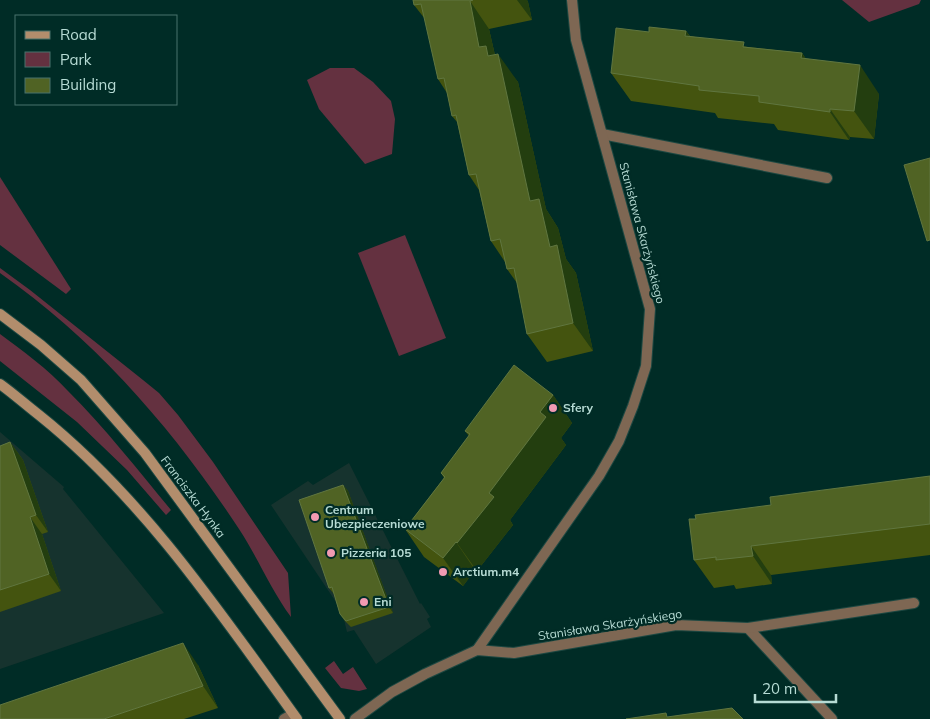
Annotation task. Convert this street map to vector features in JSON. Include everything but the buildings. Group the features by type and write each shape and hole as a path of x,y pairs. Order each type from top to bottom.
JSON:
{"main road":[{"name":"Franciszka Hynka","path":"0,314 41,345 80,380 139,446 200,526 340,719"},
{"path":"0,384 58,430 133,503 195,580 291,717"}],"street":[{"name":"Stanisława Skarżyńskiego","path":"476,650 599,476 620,440 644,372 650,309 576,40 572,0"},
{"path":"602,134 827,178"},
{"name":"Stanisława Skarżyńskiego","path":"355,719 392,692 424,674 476,650 514,653 676,625 748,628 914,603"},
{"path":"748,628 832,719"}],"shaded area":[{"path":"0,432 64,487 63,489 164,613 0,669"},
{"path":"349,463 420,604 430,617 427,619 431,627 376,664 354,630 347,632 342,611 271,505 308,481 313,485"}],"green space":[{"path":"842,0 921,0 919,4 869,22"},
{"path":"330,68 354,68 373,82 391,101 395,119 392,154 365,164 319,109 307,80"},
{"path":"0,177 71,289 66,294 0,245"},
{"path":"405,235 446,338 399,356 358,253"},
{"path":"0,268 159,393 178,415 213,462 288,573 291,617 239,529 214,492 160,422 132,389 101,358 35,299 0,273"},
{"path":"0,334 52,375 95,420 171,510 166,515 127,470 77,422 0,361"},
{"path":"334,661 343,674 353,667 367,689 359,691 341,688 325,668"}],"place":[{"name":"Sfery","path":"553,408"},
{"name":"Centrum Ubezpieczeniowe","path":"315,517"},
{"name":"Pizzeria 105","path":"331,553"},
{"name":"Arctium.m4","path":"443,572"},
{"name":"Eni","path":"364,602"}]}
